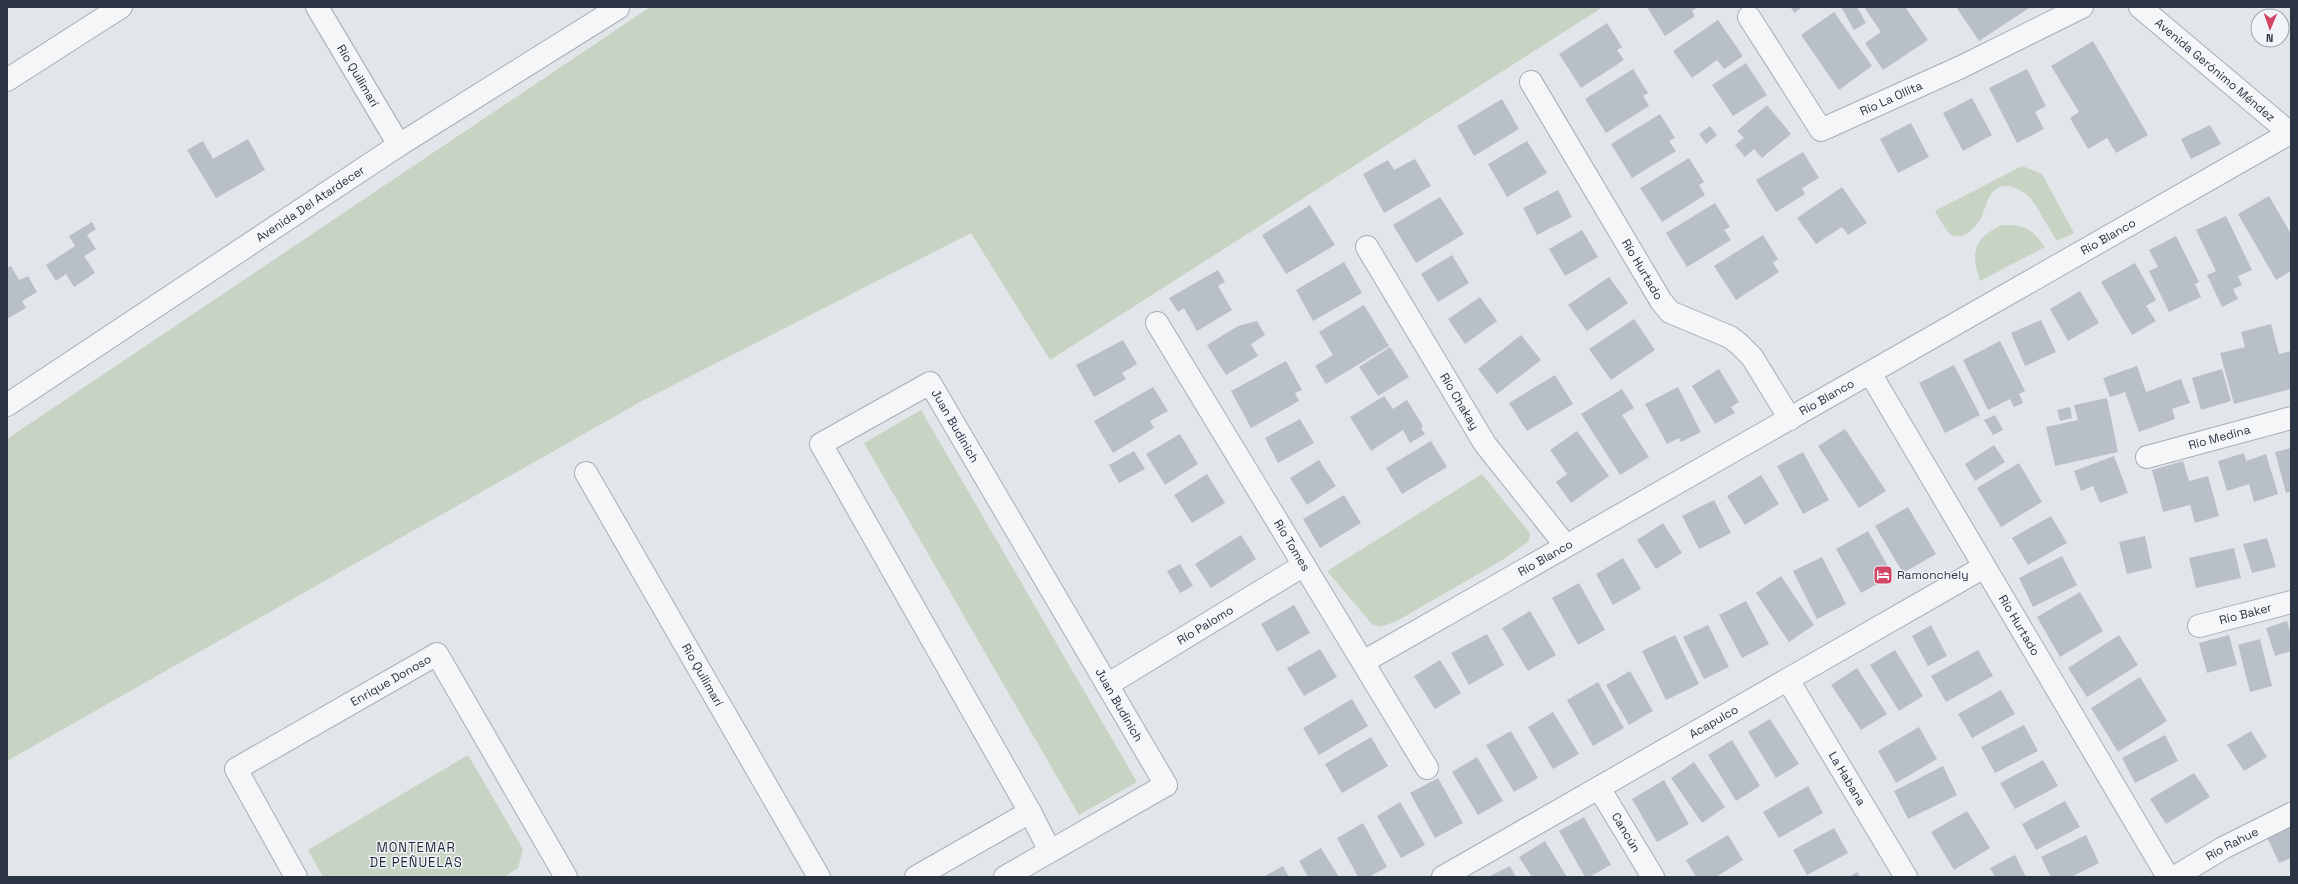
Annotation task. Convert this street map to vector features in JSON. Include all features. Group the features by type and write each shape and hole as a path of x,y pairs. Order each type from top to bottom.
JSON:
{"street":[{"path":"7,80 121,7"},
{"name":"Río Quilimarí","path":"317,7 399,145"},
{"name":"Río La Ollita","path":"1749,17 1821,130 1961,67 2082,7"},
{"name":"Avenida Gerónimo Méndez","path":"2140,7 2290,133"},
{"name":"Avenida Del Atardecer","path":"7,405 399,145 618,8"},
{"name":"Río Hurtado","path":"1531,82 1661,301 1670,312 1730,337 1739,344 1752,357 1790,419"},
{"name":"Río Blanco","path":"1363,662 2290,133"},
{"name":"Río Chakay","path":"1367,247 1485,444 1566,546"},
{"name":"Río Tomes","path":"1157,324 1427,768"},
{"name":"Río Hurtado","path":"1870,373 2168,877"},
{"name":"Juan Budinich","path":"1005,877 1050,852 1166,785 930,383 821,444 1030,812 1050,852"},
{"name":"Río Medina","path":"2147,457 2291,418"},
{"name":"Río Quilimarí","path":"586,473 819,877"},
{"name":"Río Palomo","path":"1108,685 1304,565"},
{"name":"Acapulco","path":"1443,877 1984,567"},
{"name":"Río Baker","path":"2199,626 2291,602"},
{"name":"Enrique Donoso","path":"296,877 236,769 437,654 559,874"},
{"name":"La Habana","path":"1788,680 1906,877"},
{"name":"Cancún","path":"1599,788 1653,877"},
{"path":"916,877 1030,812"},
{"name":"Río Rahue","path":"2175,877 2223,848 2291,814"}],"green space":[{"path":"650,7 1603,7 1050,360 971,233 642,401 7,761 7,439"},
{"path":"2022,166 2042,174 2074,233 2057,241 2030,198 2015,188 2006,186 2002,186 1994,191 1975,227 1962,236 1952,235 1948,232 1935,211"},
{"path":"2002,225 2017,226 2027,229 2036,236 2045,247 1980,281 1975,262 1977,247 1985,235"},
{"path":"921,410 1137,782 1079,815 864,443"},
{"path":"1482,474 1530,533 1529,541 1504,559 1397,621 1380,627 1372,624 1327,571"},
{"path":"468,755 523,849 518,868 504,877 323,877 308,850"}],"building":[{"path":"1647,7 1698,7 1692,11 1695,16 1665,36"},
{"path":"1790,7 1802,7 1795,13"},
{"path":"1841,7 1857,7 1866,23 1854,30"},
{"path":"1864,7 1905,7 1928,40 1883,70 1865,43 1881,32"},
{"path":"1956,7 2028,7 2029,8 1979,41"},
{"path":"1834,12 1872,66 1839,90 1801,35"},
{"path":"1718,20 1743,56 1724,69 1717,60 1692,78 1673,51"},
{"path":"1607,23 1622,47 1617,50 1624,60 1581,88 1559,54"},
{"path":"2093,41 2148,135 2116,153 2107,138 2088,149 2070,118 2079,112 2051,66"},
{"path":"1746,63 1767,95 1733,116 1712,85"},
{"path":"1633,69 1648,93 1643,96 1649,106 1606,133 1585,99"},
{"path":"2027,69 2046,106 2035,112 2044,129 2017,143 1989,88"},
{"path":"1972,98 1992,135 1963,151 1943,113"},
{"path":"1502,99 1519,129 1474,156 1457,126"},
{"path":"1767,105 1791,134 1762,158 1754,149 1745,157 1735,145 1744,138 1737,131"},
{"path":"1660,114 1675,138 1669,141 1676,151 1632,178 1611,144"},
{"path":"1911,123 1929,157 1898,173 1880,139"},
{"path":"2210,125 2221,144 2191,159 2181,139"},
{"path":"1710,126 1717,135 1706,144 1699,134"},
{"path":"248,139 265,170 216,198 187,150 203,141 213,159"},
{"path":"1527,141 1547,173 1507,197 1488,164"},
{"path":"1803,152 1819,178 1802,188 1805,194 1776,212 1756,180"},
{"path":"1689,158 1704,182 1699,185 1705,195 1662,222 1640,188"},
{"path":"1415,159 1431,186 1384,213 1363,174 1388,160 1394,170"},
{"path":"1842,187 1867,223 1848,235 1842,227 1816,244 1797,218"},
{"path":"1558,190 1572,217 1537,235 1523,208"},
{"path":"2269,196 2291,234 2291,271 2276,280 2238,214"},
{"path":"1440,197 1464,234 1416,263 1393,225"},
{"path":"1715,203 1730,227 1724,230 1731,240 1687,267 1666,233"},
{"path":"1310,205 1335,245 1286,274 1262,235"},
{"path":"2226,216 2252,270 2238,276 2242,285 2233,289 2238,299 2222,307 2207,275 2216,271 2196,230"},
{"path":"92,222 96,229 87,235 96,249 84,256 95,273 74,287 66,274 56,281 46,265 75,246 69,236"},
{"path":"1582,230 1598,257 1565,276 1549,249"},
{"path":"1763,235 1778,259 1773,263 1779,272 1736,300 1714,266"},
{"path":"2176,236 2199,282 2195,284 2201,297 2169,312 2149,271 2158,267 2149,250"},
{"path":"1452,255 1469,283 1438,302 1421,274"},
{"path":"1344,262 1362,293 1313,321 1296,290"},
{"path":"2135,263 2156,300 2146,306 2156,321 2132,335 2101,282"},
{"path":"11,266 19,280 28,276 37,292 22,301 26,308 7,319 7,268"},
{"path":"1218,270 1225,282 1218,286 1232,310 1197,331 1184,308 1178,312 1169,298"},
{"path":"1609,277 1628,303 1587,331 1568,305"},
{"path":"2080,291 2099,323 2068,341 2050,309"},
{"path":"1480,297 1497,321 1465,344 1448,319"},
{"path":"1364,305 1389,346 1326,384 1315,366 1333,355 1319,332"},
{"path":"1634,319 1655,350 1611,380 1589,349"},
{"path":"2041,320 2056,352 2025,366 2011,333"},
{"path":"1257,321 1265,335 1251,344 1258,356 1226,375 1207,345 1238,326"},
{"path":"2271,324 2279,354 2291,351 2291,389 2234,404 2220,353 2245,347 2241,332"},
{"path":"1521,335 1541,360 1497,394 1478,369"},
{"path":"1123,340 1137,364 1122,373 1126,379 1094,397 1076,365"},
{"path":"2000,341 2025,391 2019,394 2023,403 2014,407 2010,399 1988,410 1963,360"},
{"path":"1390,347 1409,377 1378,396 1359,367"},
{"path":"1286,361 1302,390 1295,393 1299,401 1251,428 1231,391"},
{"path":"1954,365 1980,415 1945,433 1919,383"},
{"path":"2137,366 2146,392 2181,379 2190,403 2172,409 2175,419 2139,432 2125,392 2110,397 2103,378"},
{"path":"1719,369 1739,402 1731,407 1735,413 1715,424 1692,386"},
{"path":"2222,369 2231,401 2201,410 2192,378"},
{"path":"1555,375 1573,404 1527,431 1509,403"},
{"path":"1153,387 1168,411 1150,421 1154,428 1113,453 1094,421"},
{"path":"1678,387 1701,432 1681,442 1679,438 1667,444 1645,404"},
{"path":"1622,389 1634,408 1622,415 1649,457 1620,475 1581,414"},
{"path":"1384,396 1393,409 1407,400 1423,426 1421,428 1425,434 1410,443 1403,430 1371,451 1350,417"},
{"path":"2107,398 2118,452 2055,466 2046,427 2078,420 2074,405"},
{"path":"2070,407 2072,418 2060,421 2057,410"},
{"path":"1995,415 2003,430 1993,435 1984,420"},
{"path":"1300,419 1314,443 1278,463 1265,438"},
{"path":"1845,429 1886,491 1859,508 1818,446"},
{"path":"1577,431 1609,476 1571,503 1556,482 1567,474 1550,450"},
{"path":"1180,434 1198,464 1165,485 1146,454"},
{"path":"1431,441 1447,467 1402,494 1386,468"},
{"path":"1994,445 2005,462 1975,481 1965,464"},
{"path":"2291,448 2291,491 2286,493 2275,452"},
{"path":"1134,451 1145,469 1119,483 1109,465"},
{"path":"1803,452 1829,500 1803,514 1777,466"},
{"path":"2244,453 2246,461 2266,454 2278,494 2254,502 2249,484 2227,491 2218,461"},
{"path":"2114,456 2128,493 2100,503 2093,486 2081,491 2074,471"},
{"path":"1319,460 1336,486 1307,505 1290,478"},
{"path":"2183,461 2189,481 2208,476 2219,516 2195,523 2190,505 2163,512 2152,470"},
{"path":"2019,463 2042,502 2001,527 1977,488"},
{"path":"1207,474 1225,503 1192,523 1174,495"},
{"path":"1761,475 1779,504 1745,525 1727,496"},
{"path":"1344,495 1361,523 1320,548 1303,519"},
{"path":"1714,500 1731,533 1699,549 1682,516"},
{"path":"1908,507 1936,554 1903,573 1875,526"},
{"path":"2051,516 2067,543 2028,565 2012,538"},
{"path":"1663,523 1682,553 1656,569 1637,540"},
{"path":"1868,531 1893,575 1861,593 1836,549"},
{"path":"1241,535 1256,559 1211,588 1195,564"},
{"path":"2145,536 2152,568 2127,574 2119,542"},
{"path":"2267,538 2276,567 2252,573 2243,544"},
{"path":"2234,548 2241,578 2196,588 2189,558"},
{"path":"2062,556 2077,585 2033,607 2019,578"},
{"path":"1822,557 1846,604 1817,619 1793,571"},
{"path":"1623,558 1641,589 1613,605 1596,574"},
{"path":"1180,564 1193,586 1180,593 1167,571"},
{"path":"1781,576 1814,625 1789,642 1756,593"},
{"path":"1579,583 1605,630 1578,645 1552,598"},
{"path":"2080,592 2103,631 2060,657 2037,617"},
{"path":"1746,601 1769,644 1742,658 1719,615"},
{"path":"1294,605 1310,633 1277,652 1261,624"},
{"path":"1530,611 1556,655 1528,671 1502,628"},
{"path":"2287,621 2291,635 2291,651 2275,656 2266,628"},
{"path":"1708,625 1729,667 1704,679 1683,637"},
{"path":"1931,625 1947,656 1928,666 1912,636"},
{"path":"1487,634 1504,665 1469,685 1451,653"},
{"path":"1675,635 1699,684 1666,700 1642,651"},
{"path":"2119,635 2138,665 2087,697 2068,668"},
{"path":"2229,635 2237,665 2207,673 2199,643"},
{"path":"2260,639 2272,686 2250,692 2238,645"},
{"path":"1320,649 1337,677 1304,696 1287,668"},
{"path":"1895,650 1923,696 1899,711 1870,665"},
{"path":"1978,650 1993,676 1946,702 1931,676"},
{"path":"1440,660 1461,693 1435,709 1414,676"},
{"path":"1857,668 1887,714 1861,730 1831,685"},
{"path":"1630,671 1653,711 1629,725 1606,685"},
{"path":"2140,677 2167,721 2118,752 2091,708"},
{"path":"1598,682 1624,728 1593,746 1567,700"},
{"path":"2001,690 2015,714 1972,738 1958,714"},
{"path":"1352,699 1368,726 1319,755 1303,728"},
{"path":"1553,712 1579,754 1553,769 1528,727"},
{"path":"1770,719 1799,764 1776,778 1748,732"},
{"path":"2024,725 2038,751 1995,773 1981,747"},
{"path":"1919,727 1937,759 1896,783 1878,751"},
{"path":"1511,731 1538,778 1514,792 1486,745"},
{"path":"2251,731 2267,757 2244,771 2227,745"},
{"path":"2165,735 2178,761 2135,783 2122,758"},
{"path":"1371,737 1388,766 1342,793 1325,764"},
{"path":"1732,740 1760,786 1736,801 1708,755"},
{"path":"1477,757 1503,801 1478,815 1452,772"},
{"path":"2043,760 2058,786 2015,809 2000,783"},
{"path":"1694,762 1725,807 1702,823 1671,778"},
{"path":"1943,766 1957,795 1908,819 1894,791"},
{"path":"2194,773 2210,797 2166,824 2150,799"},
{"path":"1438,778 1463,823 1435,838 1410,793"},
{"path":"1664,780 1689,824 1657,842 1632,799"},
{"path":"1808,786 1823,813 1779,838 1763,812"},
{"path":"2065,801 2080,827 2036,850 2022,824"},
{"path":"1400,802 1425,845 1401,858 1377,816"},
{"path":"1967,811 1990,848 1954,870 1931,832"},
{"path":"1584,817 1611,865 1589,877 1585,877 1559,831"},
{"path":"1363,823 1387,867 1369,877 1358,877 1337,838"},
{"path":"2291,826 2291,858 2279,863 2267,837"},
{"path":"1834,828 1848,853 1807,875 1793,850"},
{"path":"1728,835 1743,860 1716,877 1696,877 1686,860"},
{"path":"2086,835 2099,863 2071,877 2051,877 2041,857"},
{"path":"1545,841 1567,877 1532,877 1519,857"},
{"path":"1321,848 1339,877 1308,877 1299,861"},
{"path":"2015,855 2026,877 1995,877 1990,868"},
{"path":"1283,866 1289,877 1263,877"},
{"path":"1510,866 1516,877 1488,877"},
{"path":"1857,872 1860,877 1849,877"}],"place":[{"name":"Ramonchely","path":"1883,575"}],"district":[{"name":"MONTEMAR DE PEÑUELAS","path":"416,854"}]}
